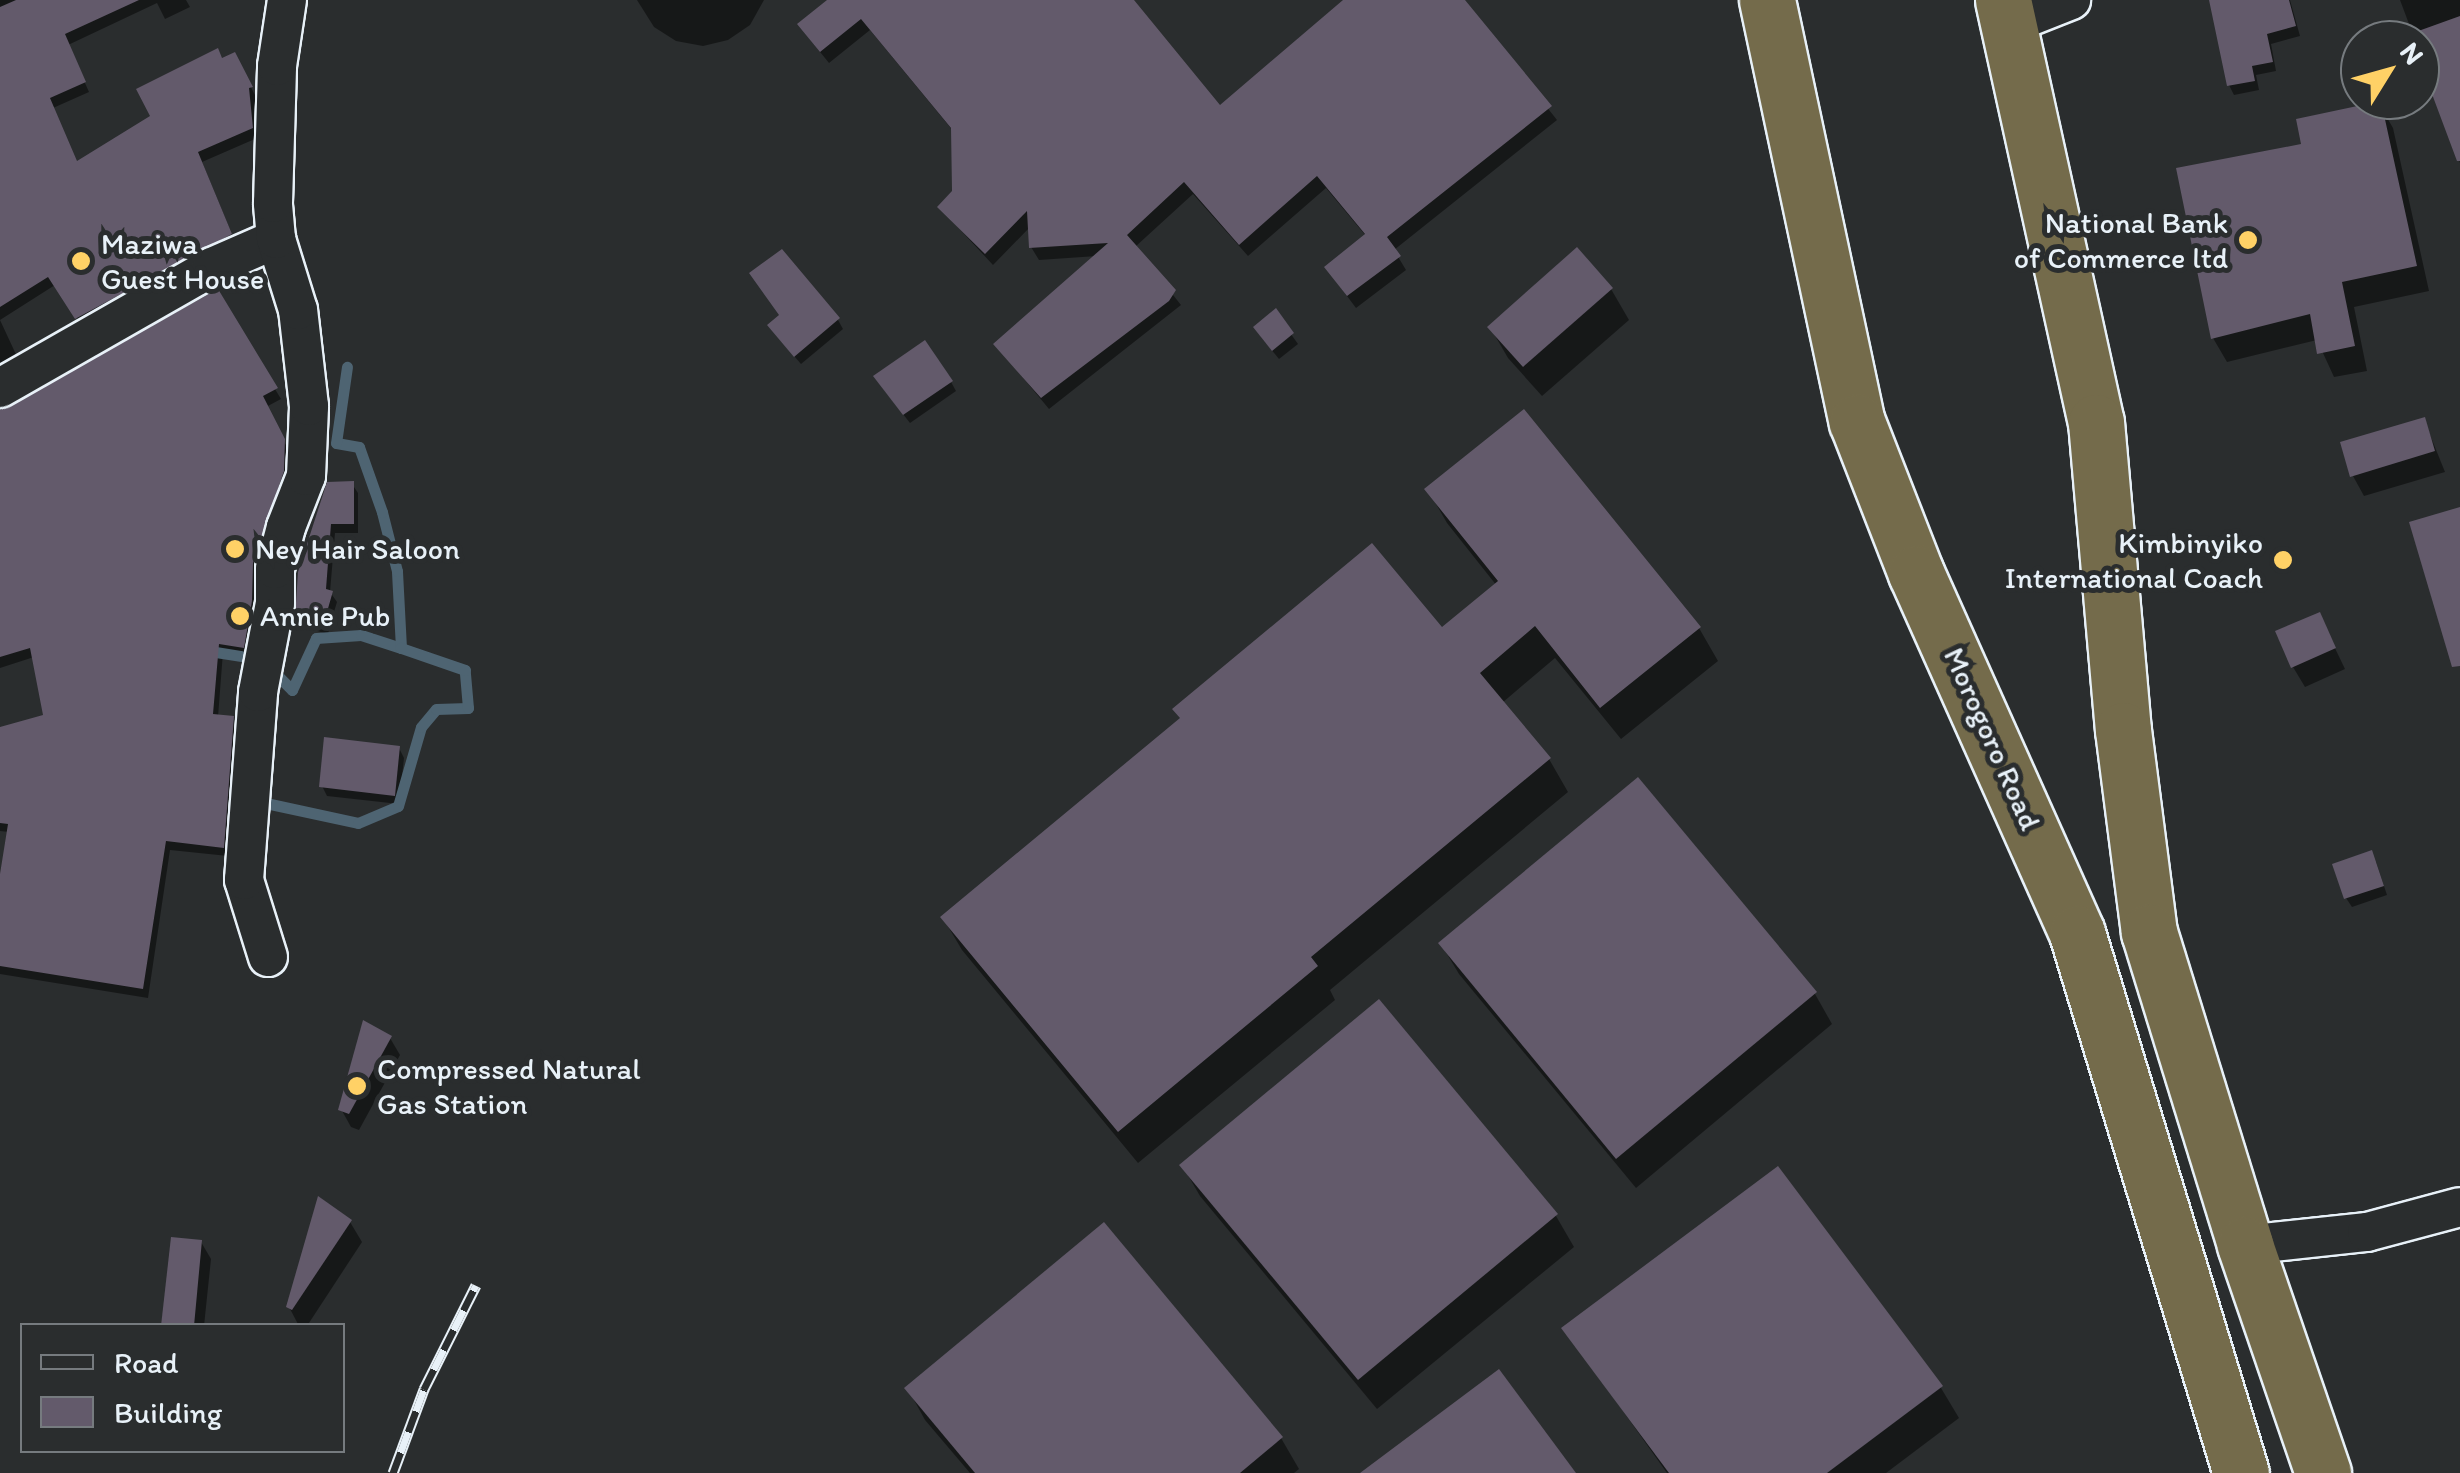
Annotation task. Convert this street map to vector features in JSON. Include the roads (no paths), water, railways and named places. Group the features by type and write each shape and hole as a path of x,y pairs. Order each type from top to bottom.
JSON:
{"highway":[{"name":"Morogoro Road","path":"1766,0 1856,422 1916,573 2077,932 2241,1473"},
{"path":"2006,12 2096,422 2123,730 2149,932 2245,1245 2323,1473"}],"street":[{"path":"268,957 244,880 258,692 275,602 275,569 306,476 309,406 298,310 276,239 277,66 287,0"},
{"path":"2006,12 2071,0"},
{"path":"0,388 212,266 276,239"},
{"path":"2245,1245 2367,1232 2460,1207"}],"waterway":[{"path":"270,668 292,690 316,638 361,635 401,648 397,571 382,512 359,447 336,443 347,367"},
{"path":"261,802 358,823 398,806 421,727 436,709 468,708 465,670 401,648"},
{"path":"203,650 242,656"}],"railway":[{"path":"393,1473 424,1389 476,1285"}],"place":[{"name":"National Bank of Commerce ltd","path":"2248,240"},
{"name":"Maziwa Guest House","path":"81,261"},
{"name":"Ney Hair Saloon","path":"235,549"},
{"name":"Kimbinyiko International Coach","path":"2283,560"},
{"name":"Annie Pub","path":"240,616"},
{"name":"Compressed Natural Gas Station","path":"357,1086"}]}
